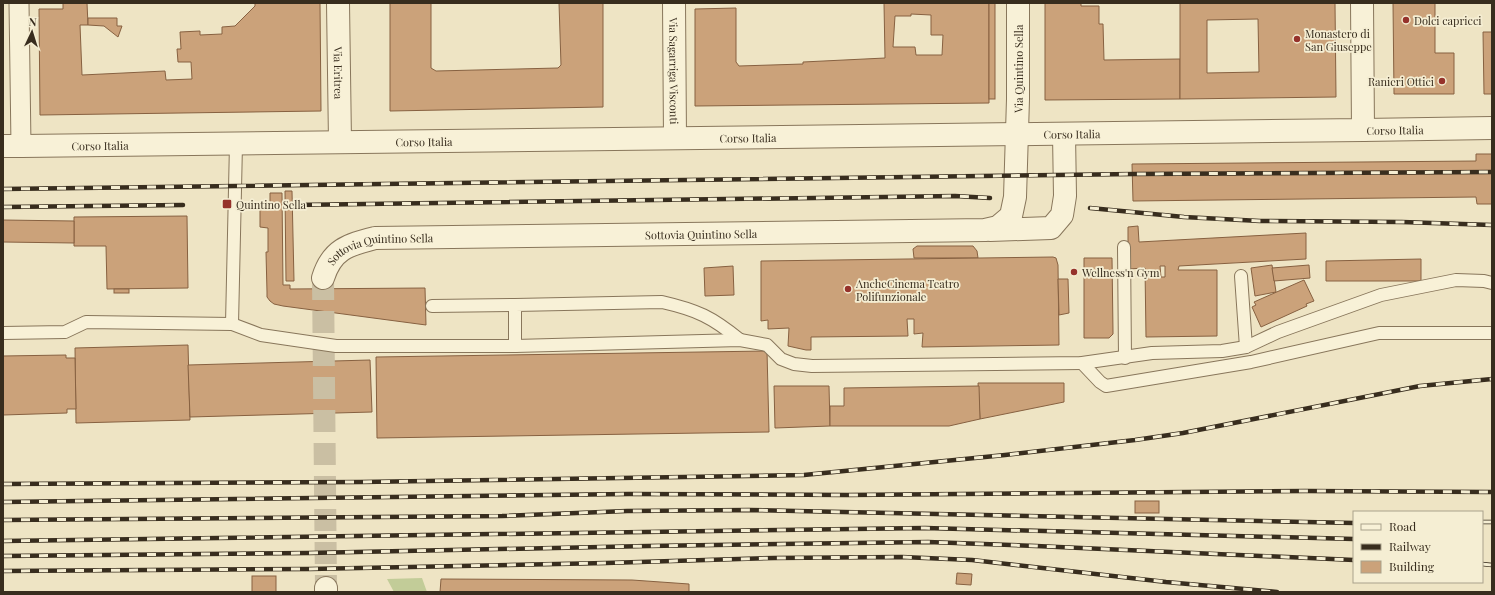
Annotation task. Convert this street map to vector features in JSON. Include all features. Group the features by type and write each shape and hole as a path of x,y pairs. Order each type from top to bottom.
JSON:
{"street":[{"path":"12,146 19,3"},
{"name":"Via Eritrea","path":"338,3 340,142"},
{"name":"Via Sagarriga Visconti","path":"674,3 675,138"},
{"name":"Via Quintino Sella","path":"1016,134 1018,3"},
{"path":"1362,3 1363,130"},
{"name":"Corso Italia","path":"12,146 1492,128"},
{"name":"Sottovia Quintino Sella","path":"323,278 326,266 333,257 344,248 375,238 985,230 998,227 1011,216 1015,198 1016,134"},
{"path":"985,230 1051,228 1062,215 1064,196 1064,134"}],"lane":[{"path":"232,324 236,144"},
{"path":"1124,248 1125,358"},
{"path":"1241,276 1246,347"},
{"path":"3,333 65,332 86,322 232,324 261,335 336,346 515,346 740,340 767,345 781,359 800,365 1082,363 1152,353 1222,351 1246,347 1278,332 1381,295 1456,280 1484,281 1492,283"},
{"path":"432,306 662,302 684,307 714,320 740,340"},
{"path":"515,305 515,346"},
{"path":"1082,363 1100,382 1106,386 1251,362 1379,333 1492,333"}],"green space":[{"path":"422,578 427,592 394,592 387,579"}],"building":[{"path":"63,3 87,3 88,25 80,25 82,75 165,71 166,80 192,79 191,62 178,62 177,49 181,49 180,32 200,31 200,35 222,34 222,27 235,26 255,6 255,3 320,3 321,111 40,115 39,9 63,9"},
{"path":"390,3 431,3 431,68 436,71 558,68 561,65 559,3 603,3 603,107 390,111"},
{"path":"884,3 989,3 989,103 695,106 695,9 736,8 736,62 739,66 803,64 803,62 885,58","holes":["911,14 931,15 931,35 943,35 942,55 916,55 915,47 893,47 895,16 911,16"]},
{"path":"989,3 995,3 995,99 989,99"},
{"path":"1045,3 1081,3 1081,6 1099,6 1099,24 1103,24 1104,60 1180,59 1180,99 1045,100"},
{"name":"Monastero di San Giuseppe","path":"1180,3 1335,3 1336,97 1180,99","holes":["1258,19 1259,72 1207,73 1207,20"]},
{"path":"1393,3 1435,3 1435,53 1454,53 1454,94 1394,94"},
{"path":"88,18 117,18 117,26 122,26 118,37 104,26 88,25"},
{"path":"1483,32 1492,32 1492,94 1484,94"},
{"path":"1476,154 1492,154 1492,204 1477,204 1476,197 1133,201 1132,164 1476,161"},
{"path":"285,191 292,191 294,281 286,281"},
{"path":"270,193 282,193 283,285 290,285 290,289 425,288 426,325 283,306 274,304 270,301 267,297 266,252 268,252 268,228 260,227 260,205 270,204"},
{"path":"187,216 188,288 107,289 106,246 74,246 74,217"},
{"path":"3,220 74,221 74,243 3,242"},
{"path":"1138,226 1139,242 1306,233 1306,259 1179,266 1178,270 1217,270 1217,336 1146,337 1145,268 1128,269 1128,227","holes":["1160,266 1165,266 1165,277 1161,277"]},
{"path":"917,246 973,246 977,251 978,258 914,258 913,249"},
{"path":"1056,258 1058,265 1059,345 922,347 923,333 914,334 914,319 907,319 908,336 811,337 811,350 806,350 788,346 789,328 768,329 768,320 761,321 761,261"},
{"path":"1084,258 1112,258 1113,334 1109,338 1084,338"},
{"path":"1421,259 1421,281 1326,281 1326,261"},
{"path":"1272,265 1276,292 1255,296 1251,268"},
{"path":"1309,265 1310,278 1274,281 1272,268"},
{"path":"733,266 734,295 705,296 704,268"},
{"path":"1058,279 1068,279 1069,313 1059,315"},
{"path":"1304,280 1314,301 1306,304 1307,306 1261,327 1252,307 1256,305 1254,302"},
{"path":"114,289 129,289 129,293 114,293"},
{"path":"188,345 190,420 76,423 75,348"},
{"path":"767,351 769,432 377,438 376,357"},
{"path":"66,355 66,358 75,358 76,409 67,409 67,413 3,415 3,356"},
{"path":"370,360 372,412 190,417 188,365"},
{"path":"978,383 1064,383 1064,402 980,419"},
{"path":"774,386 829,386 830,426 775,428"},
{"path":"979,386 980,419 949,426 830,426 830,406 844,406 844,388"},
{"path":"1135,501 1159,501 1159,513 1135,513"},
{"path":"957,573 972,574 971,585 956,584"},
{"path":"252,576 276,576 276,592 252,592"},
{"path":"441,579 632,580 689,584 689,592 440,592"}],"tunnel":[{"path":"323,278 326,588"}],"railway":[{"path":"3,189 1135,174 1492,172"},
{"path":"294,205 955,196 990,198"},
{"path":"3,207 183,205"},
{"path":"1090,208 1184,217 1260,221 1402,222 1492,225"},
{"path":"3,484 361,482 804,475 1005,455 1135,440 1183,433 1420,386 1492,379"},
{"path":"3,502 629,494 847,495 1305,491 1492,492"},
{"path":"3,520 502,516 627,511 749,510 1353,523"},
{"path":"1483,522 1492,522"},
{"path":"3,541 925,528 1353,539"},
{"path":"3,556 309,553 928,542 1353,560"},
{"path":"3,571 310,569 774,558 902,557 972,560 1166,582 1277,592"},
{"path":"1483,564 1492,565"}],"place":[{"name":"Dolci capricci","path":"1406,20"},
{"name":"Monastero di San Giuseppe","path":"1297,39"},
{"name":"Ranieri Ottici","path":"1442,81"},
{"name":"Quintino Sella","path":"227,204"},
{"name":"Wellness'n Gym","path":"1074,272"},
{"name":"AncheCinema Teatro Polifunzionale","path":"848,289"}]}
